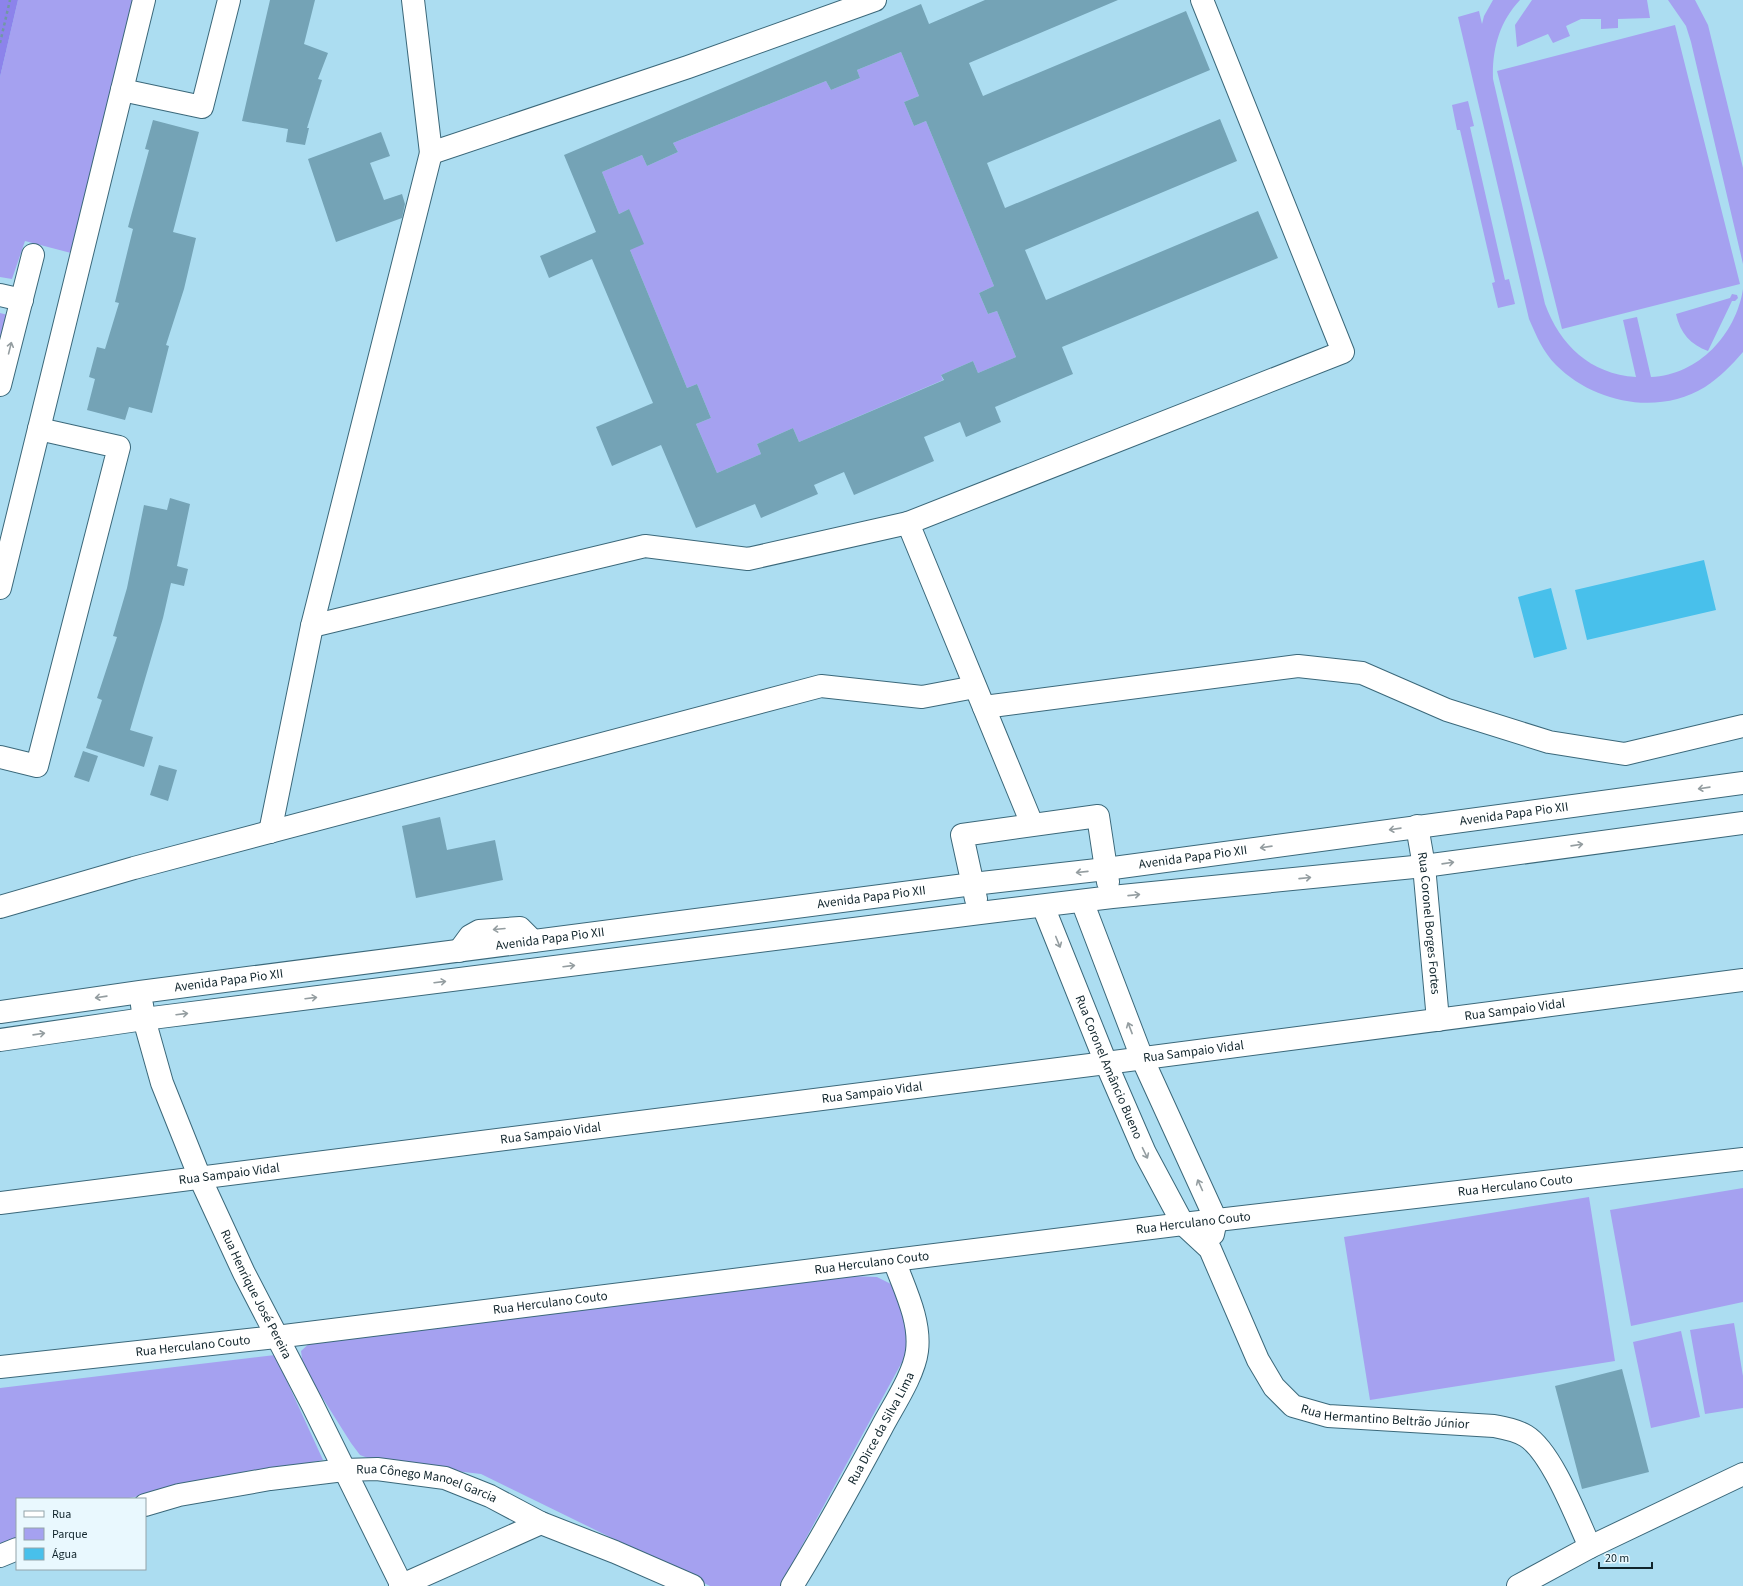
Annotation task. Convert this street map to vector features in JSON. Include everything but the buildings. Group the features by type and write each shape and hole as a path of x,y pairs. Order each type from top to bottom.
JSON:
{"street":[{"path":"0,588 144,0"},
{"path":"122,90 202,108 229,0"},
{"path":"270,832 312,626 431,153 413,0"},
{"path":"431,153 688,67 875,0"},
{"path":"312,626 645,546 748,559 908,523 1343,352 1202,0"},
{"path":"0,386 33,255"},
{"path":"0,296 22,300"},
{"path":"0,757 37,766 119,447 39,429"},
{"path":"908,523 1032,824"},
{"path":"984,707 1298,666 1362,673 1447,710 1549,742 1625,754 1743,726"},
{"path":"0,907 134,868 821,686 922,697 975,687"},
{"name":"Avenida Papa Pio XII","path":"0,1012 140,992 532,941 973,884 1106,869 1743,783"},
{"path":"980,914 962,835 1032,824 1098,816 1112,897"},
{"path":"0,1040 144,1019 1112,897 1424,866 1743,823"},
{"name":"Rua Coronel Borges Fortes","path":"1417,826 1424,866 1438,1020"},
{"path":"1082,901 1142,1058 1216,1220 1210,1249"},
{"name":"Rua Coronel Amâncio Bueno","path":"1044,906 1106,1063 1145,1153 1183,1224"},
{"path":"697,920 700,949"},
{"path":"399,959 402,987"},
{"name":"Rua Sampaio Vidal","path":"0,1203 1106,1063 1743,980"},
{"name":"Rua Henrique José Pereira","path":"140,992 144,1019 162,1083 200,1178 276,1337 312,1404 401,1586"},
{"name":"Rua Herculano Couto","path":"0,1367 276,1337 1183,1224 1743,1158"},
{"name":"Rua Hermantino Beltrão Júnior","path":"1183,1224 1210,1249 1258,1360 1274,1387 1293,1406 1328,1416 1494,1426 1512,1429 1527,1436 1547,1459 1590,1547"},
{"name":"Rua Dirce da Silva Lima","path":"792,1586 893,1406 916,1358 918,1350 916,1323 912,1307 894,1260"},
{"name":"Rua Cônego Manoel Garcia","path":"146,1505 179,1495 270,1479 344,1470 377,1469 445,1478 490,1496 541,1523 615,1552 693,1586"},
{"path":"1518,1586 1590,1547 1743,1474"},
{"path":"401,1586 541,1523"},
{"path":"0,1556 16,1549"}],"path":[{"path":"0,43 10,0"}],"green space":[{"path":"18,0 133,0 71,253 25,241 12,279 0,277 0,77"},
{"path":"1493,0 1520,0 1507,18 1498,37 1494,58 1493,79 1545,304 1551,319 1568,344 1579,355 1604,370 1619,375 1636,377 1623,320 1637,317 1651,377 1685,369 1712,349 1723,336 1732,321 1739,306 1743,289 1743,352 1725,371 1705,387 1687,396 1667,401 1647,403 1627,401 1607,396 1589,389 1571,378 1551,360 1540,343 1529,319 1458,17 1479,11 1482,24 1484,16"},
{"path":"1532,0 1647,0 1650,18 1618,19 1618,28 1601,29 1601,19 1581,19 1566,26 1570,36 1553,43 1548,34 1517,47 1515,25"},
{"path":"1668,0 1695,0 1708,25 1743,168 1743,264 1691,42 1686,26"},
{"path":"1675,25 1740,284 1562,329 1497,71"},
{"path":"901,52 919,96 904,102 914,126 926,121 994,286 979,293 988,314 997,311 1016,357 978,373 973,361 941,375 943,380 799,442 793,428 757,444 761,454 717,473 696,424 711,418 697,384 687,388 630,250 629,209 619,214 602,172 642,155 647,166 678,152 673,143 826,81 831,90 860,78 857,70"},
{"path":"1468,101 1474,126 1470,127 1505,280 1509,279 1515,304 1498,308 1492,283 1495,282 1460,130 1457,130 1452,105"},
{"path":"1732,294 1737,295 1738,298 1735,301 1732,301 1708,351 1691,342 1680,327 1676,314 1730,298"},
{"path":"0,313 8,315 0,345"},
{"path":"1743,1188 1743,1302 1631,1326 1610,1210"},
{"path":"1589,1197 1615,1361 1370,1400 1344,1237"},
{"path":"850,1276 877,1277 895,1286 914,1340 780,1586 710,1586 481,1474 378,1462 360,1455 303,1367 301,1351 313,1340"},
{"path":"1734,1323 1743,1376 1743,1408 1705,1414 1690,1330"},
{"path":"1681,1331 1700,1417 1651,1428 1633,1342"},
{"path":"275,1355 323,1460 129,1498 16,1498 16,1542 0,1549 0,1388"}],"shaded area":[{"path":"0,0 18,0 0,77"}],"water":[{"path":"1704,560 1716,610 1587,640 1575,590"},
{"path":"1551,588 1567,649 1534,658 1518,597"}]}
